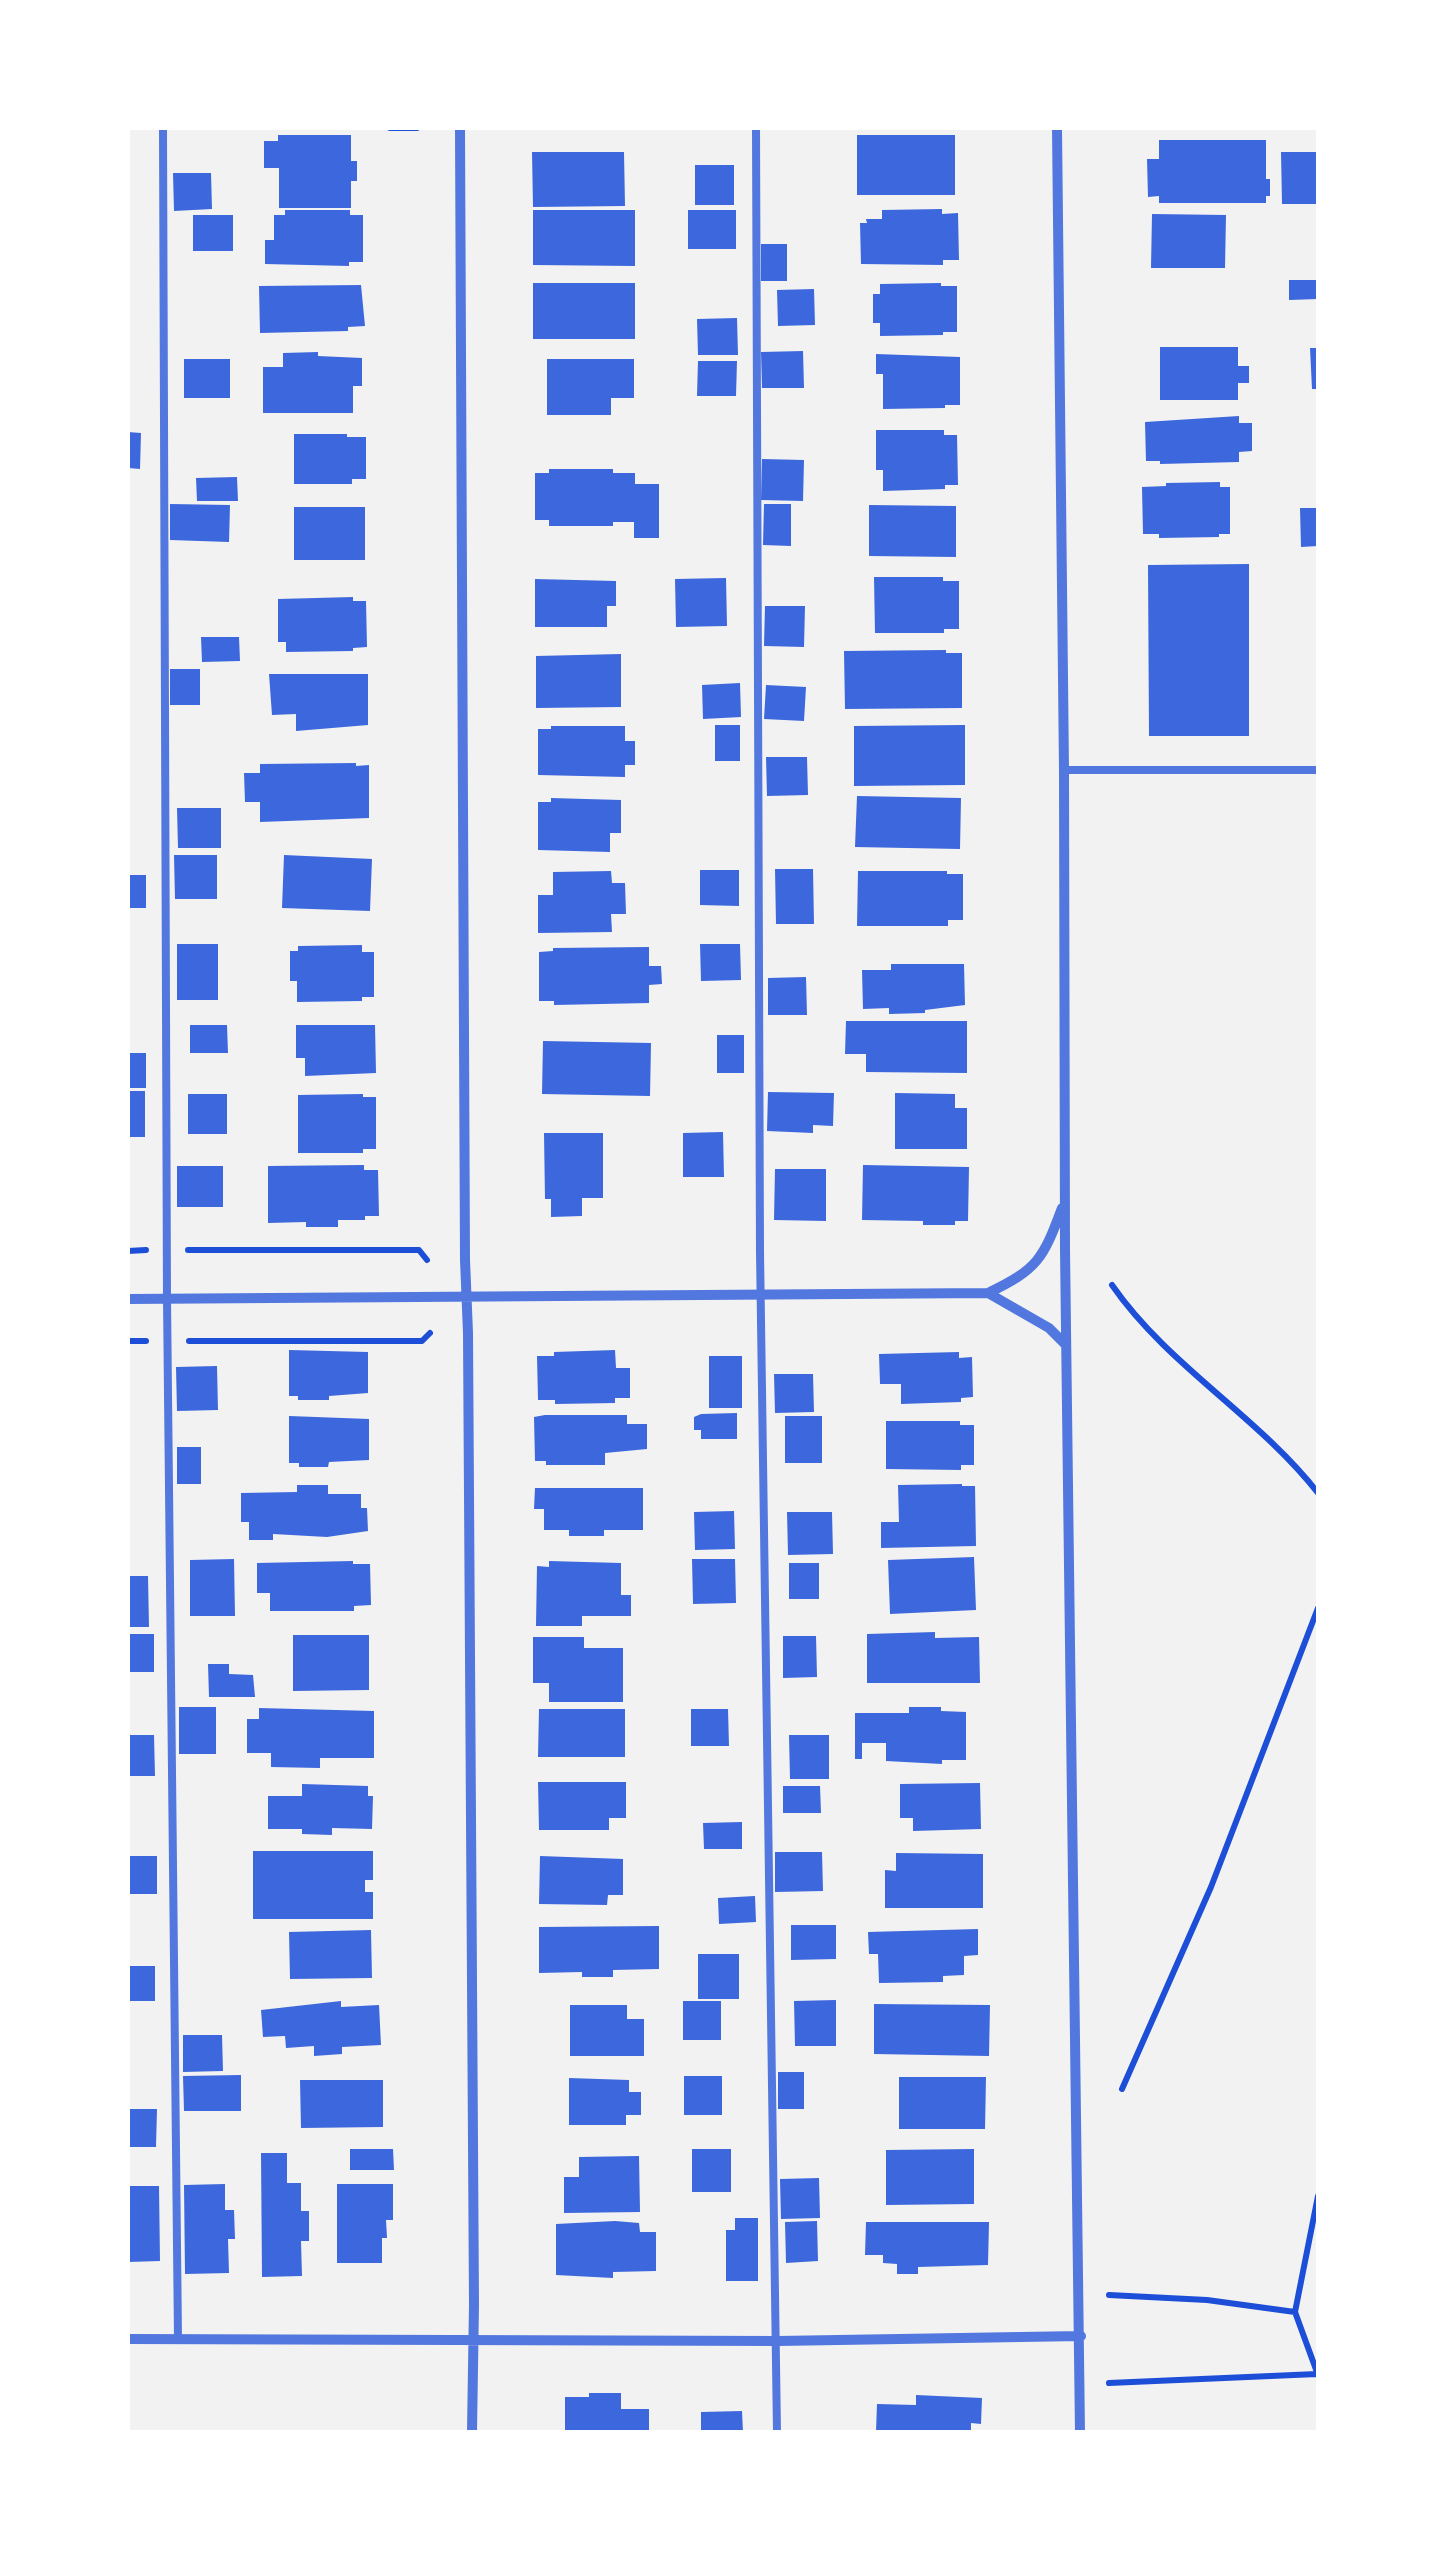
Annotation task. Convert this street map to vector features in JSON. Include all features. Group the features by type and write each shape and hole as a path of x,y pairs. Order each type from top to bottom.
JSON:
{"street":[{"path":"460,128 472,2432"},
{"path":"1057,128 1066,1346 1080,2432"},
{"path":"128,1299 988,1292 1024,1275 1046,1250 1065,1201"},
{"path":"988,1292 1049,1328 1066,1346"},
{"path":"128,2339 778,2341 1080,2336"}],"lane":[{"path":"163,128 167,1299 178,2339"},
{"path":"756,128 761,1292 777,2432"},
{"path":"1064,770 1318,770"}],"path":[{"path":"390,128 417,128"},
{"path":"128,1250 419,1250 428,1260"},
{"path":"1112,1285 1136,1319 1292,1460 1318,1493"},
{"path":"128,1341 422,1341 430,1334"},
{"path":"1122,2089 1212,1888 1318,1608"},
{"path":"1109,2383 1318,2375 1295,2312 1318,2196"},
{"path":"1109,2295 1207,2300 1295,2312"}],"building":[{"path":"278,135 351,135 351,161 357,161 357,181 351,181 351,208 279,208 279,168 264,168 264,141 278,141"},
{"path":"857,135 955,135 955,195 857,195"},
{"path":"1159,140 1266,140 1270,196 1266,196 1266,203 1159,203 1159,196 1148,197 1147,159 1159,159"},
{"path":"532,152 624,152 625,206 533,207"},
{"path":"1281,152 1318,152 1318,204 1282,204"},
{"path":"695,165 734,165 734,205 695,205"},
{"path":"173,173 211,173 212,209 174,211"},
{"path":"942,209 942,214 958,213 959,260 943,260 943,265 861,264 860,223 882,219 882,210"},
{"path":"285,210 350,210 350,215 363,215 363,262 349,262 349,266 265,264 265,240 274,240 274,215 285,215"},
{"path":"533,210 635,210 635,266 533,265"},
{"path":"688,210 736,210 736,249 688,249"},
{"path":"1152,214 1226,215 1225,268 1151,268"},
{"path":"193,215 233,215 233,251 193,251"},
{"path":"761,244 787,244 787,281 761,281"},
{"path":"1289,280 1318,280 1318,299 1289,300"},
{"path":"533,283 635,283 635,339 533,339"},
{"path":"880,284 957,286 957,332 880,336 880,323 873,323 873,294 880,294"},
{"path":"361,285 365,326 348,327 348,331 260,333 259,286"},
{"path":"814,289 815,325 778,326 777,290"},
{"path":"737,318 738,355 698,355 697,319"},
{"path":"1160,347 1238,347 1238,366 1249,366 1249,383 1238,383 1238,400 1160,400"},
{"path":"1310,348 1318,348 1318,389 1312,389"},
{"path":"803,351 804,388 762,388 761,352"},
{"path":"318,352 318,356 362,358 362,386 353,386 353,413 263,413 263,367 283,367 283,353"},
{"path":"876,354 960,357 960,405 883,409 883,374 876,374"},
{"path":"184,359 230,359 230,398 184,398"},
{"path":"547,359 634,359 634,398 611,398 611,415 547,415"},
{"path":"698,361 737,361 736,396 697,396"},
{"path":"1239,416 1239,423 1252,423 1252,451 1239,452 1239,462 1146,461 1145,422"},
{"path":"876,430 944,430 944,435 957,435 958,485 883,491 883,470 876,470"},
{"path":"128,432 141,433 140,469 128,468"},
{"path":"294,434 366,437 366,479 352,479 352,484 294,484"},
{"path":"762,459 804,460 803,501 761,500"},
{"path":"549,469 613,469 613,473 635,473 635,484 659,484 659,538 634,538 634,522 613,522 613,526 549,526 549,520 535,520 535,473 549,473"},
{"path":"237,477 238,501 197,501 196,478"},
{"path":"1220,482 1220,487 1230,487 1230,534 1159,538 1159,534 1143,534 1142,487"},
{"path":"170,504 230,505 229,542 170,540"},
{"path":"764,504 791,504 791,546 763,545"},
{"path":"869,505 956,506 956,557 869,556"},
{"path":"294,507 365,507 365,560 294,560"},
{"path":"1300,508 1318,508 1318,546 1301,547"},
{"path":"1249,564 1249,736 1149,736 1148,565"},
{"path":"874,577 943,577 943,581 959,581 959,629 944,629 944,633 875,633"},
{"path":"726,578 727,626 676,627 675,579"},
{"path":"535,579 616,581 616,606 607,606 607,627 535,627"},
{"path":"353,597 353,601 366,601 367,647 353,651 286,652 286,642 278,642 278,599"},
{"path":"765,606 805,606 804,647 764,646"},
{"path":"201,637 239,637 240,661 202,662"},
{"path":"844,651 962,653 962,708 845,709"},
{"path":"621,654 621,707 536,708 536,656"},
{"path":"170,669 200,669 200,705 170,705"},
{"path":"269,674 368,674 368,725 296,731 296,714 272,715"},
{"path":"740,683 741,717 703,719 702,685"},
{"path":"766,685 806,687 804,721 764,719"},
{"path":"715,725 740,725 740,761 715,761"},
{"path":"965,725 965,785 854,786 854,726"},
{"path":"625,726 625,741 635,741 635,765 625,765 625,777 538,775 538,729"},
{"path":"766,757 807,757 808,795 767,796"},
{"path":"260,764 369,765 369,818 260,822 260,802 245,802 244,773 260,773"},
{"path":"857,796 961,798 960,849 855,847"},
{"path":"551,798 621,800 621,833 610,833 610,852 538,850 538,802 551,802"},
{"path":"177,808 221,808 221,848 178,848"},
{"path":"174,855 217,855 217,899 175,899"},
{"path":"284,855 372,859 370,911 282,908"},
{"path":"775,869 813,869 814,924 776,924"},
{"path":"700,870 739,870 739,906 700,905"},
{"path":"611,871 612,883 625,883 626,914 611,914 612,932 538,933 538,895 553,895 553,872"},
{"path":"858,871 963,874 963,920 948,920 948,926 857,926"},
{"path":"128,875 146,875 146,908 128,908"},
{"path":"177,944 218,944 218,1000 177,1000"},
{"path":"700,944 740,944 741,980 701,981"},
{"path":"362,945 362,952 374,952 374,997 362,997 362,1001 297,1002 297,981 290,981 290,951 298,951 298,946"},
{"path":"649,947 649,966 661,966 662,984 649,985 649,1003 554,1005 554,1001 539,1001 539,952 553,948"},
{"path":"891,964 964,964 965,1005 925,1013 889,1014 889,1008 863,1009 862,970 891,970"},
{"path":"806,977 807,1015 768,1015 768,978"},
{"path":"846,1021 967,1021 967,1073 866,1072 866,1054 845,1054"},
{"path":"190,1025 227,1025 228,1053 190,1053"},
{"path":"296,1025 375,1025 376,1073 305,1076 305,1058 296,1058"},
{"path":"717,1035 744,1035 744,1073 717,1073"},
{"path":"543,1041 651,1043 650,1096 542,1094"},
{"path":"128,1053 146,1053 146,1088 128,1088"},
{"path":"128,1091 145,1091 145,1137 128,1137"},
{"path":"768,1092 834,1093 833,1126 813,1125 813,1133 767,1131"},
{"path":"895,1093 955,1094 955,1108 967,1108 967,1149 895,1149"},
{"path":"188,1094 227,1094 227,1134 188,1134"},
{"path":"298,1095 376,1097 376,1149 363,1149 363,1153 298,1153"},
{"path":"723,1132 724,1177 683,1177 683,1133"},
{"path":"544,1133 603,1133 603,1198 582,1198 582,1216 551,1217 551,1199 545,1199"},
{"path":"364,1165 364,1170 378,1170 379,1216 338,1220 338,1227 306,1227 306,1222 268,1223 268,1166"},
{"path":"863,1165 969,1167 968,1221 923,1225 923,1221 862,1220"},
{"path":"177,1166 223,1166 223,1207 177,1207"},
{"path":"775,1169 826,1169 826,1221 774,1220"},
{"path":"289,1350 368,1352 368,1393 329,1396 329,1400 298,1400 298,1396 289,1396"},
{"path":"615,1350 616,1368 630,1368 630,1398 615,1398 615,1403 555,1404 555,1400 538,1400 537,1356"},
{"path":"959,1352 959,1358 972,1357 973,1397 961,1398 961,1402 901,1404 901,1384 880,1384 879,1354"},
{"path":"709,1356 742,1356 742,1408 709,1408"},
{"path":"217,1366 218,1410 177,1411 176,1367"},
{"path":"774,1374 813,1374 814,1412 775,1413"},
{"path":"737,1413 737,1439 701,1439 701,1430 694,1430 694,1417 701,1414"},
{"path":"627,1415 627,1424 647,1424 647,1449 605,1453 605,1465 546,1465 546,1461 535,1461 534,1417"},
{"path":"289,1416 369,1419 369,1460 329,1462 328,1467 289,1463"},
{"path":"785,1416 822,1416 822,1463 785,1463"},
{"path":"886,1421 960,1421 960,1425 974,1425 974,1465 961,1465 961,1470 886,1469"},
{"path":"177,1447 201,1447 201,1484 177,1484"},
{"path":"297,1485 328,1485 328,1494 361,1494 361,1508 367,1508 368,1531 327,1537 273,1534 273,1540 249,1540 249,1522 241,1522 241,1493 297,1492"},
{"path":"898,1485 975,1486 976,1546 881,1548 881,1522 899,1522"},
{"path":"535,1488 643,1488 643,1530 604,1530 604,1536 569,1536 569,1530 544,1530 544,1509 534,1509"},
{"path":"734,1511 735,1549 695,1550 694,1512"},
{"path":"787,1512 832,1512 833,1554 788,1555"},
{"path":"974,1557 976,1610 890,1614 888,1560"},
{"path":"234,1559 235,1616 190,1616 190,1560"},
{"path":"692,1559 735,1559 736,1603 693,1604"},
{"path":"549,1561 621,1563 621,1595 631,1595 631,1616 582,1616 582,1626 536,1626 537,1566 549,1567"},
{"path":"257,1563 370,1564 371,1605 354,1606 354,1611 270,1611 270,1593 257,1593"},
{"path":"789,1563 819,1563 819,1599 789,1599"},
{"path":"128,1576 148,1576 149,1627 128,1627"},
{"path":"935,1632 935,1638 979,1637 980,1683 867,1683 867,1634"},
{"path":"128,1634 154,1634 154,1672 128,1672"},
{"path":"293,1635 369,1635 369,1690 293,1691"},
{"path":"783,1636 816,1636 817,1677 783,1678"},
{"path":"533,1637 584,1637 584,1648 623,1648 623,1702 549,1702 549,1683 533,1683"},
{"path":"208,1664 229,1664 229,1674 253,1675 255,1697 209,1697"},
{"path":"179,1707 216,1707 216,1754 179,1754"},
{"path":"909,1707 966,1712 966,1760 942,1760 942,1764 886,1761 886,1743 862,1743 862,1759 855,1759 855,1713 909,1713"},
{"path":"259,1708 374,1711 374,1758 320,1758 320,1768 271,1767 271,1753 247,1753 247,1719 259,1719"},
{"path":"539,1709 625,1709 625,1757 538,1757"},
{"path":"691,1709 728,1709 729,1746 691,1746"},
{"path":"128,1735 154,1735 155,1776 128,1776"},
{"path":"789,1735 829,1735 829,1779 790,1779"},
{"path":"538,1782 626,1782 626,1818 609,1818 609,1830 539,1830"},
{"path":"980,1783 981,1829 913,1831 913,1818 900,1818 900,1784"},
{"path":"302,1784 368,1786 368,1796 373,1796 372,1829 332,1828 332,1835 302,1834 302,1829 268,1829 268,1796 302,1796"},
{"path":"783,1786 820,1786 821,1813 783,1813"},
{"path":"742,1822 742,1849 704,1849 703,1823"},
{"path":"253,1851 373,1851 373,1880 365,1880 365,1892 373,1892 373,1919 253,1919"},
{"path":"775,1852 822,1852 823,1891 775,1892"},
{"path":"896,1853 983,1854 983,1908 885,1908 885,1870 896,1871"},
{"path":"128,1856 157,1856 157,1894 128,1894"},
{"path":"540,1856 623,1859 623,1895 608,1895 607,1905 539,1904"},
{"path":"755,1896 756,1922 719,1924 718,1898"},
{"path":"791,1925 836,1925 836,1959 791,1960"},
{"path":"659,1926 659,1969 613,1970 613,1977 582,1977 582,1972 539,1973 539,1927"},
{"path":"978,1929 978,1955 964,1956 964,1975 943,1976 943,1982 879,1983 878,1954 869,1954 868,1932"},
{"path":"371,1930 372,1978 290,1979 289,1932"},
{"path":"698,1954 739,1954 739,1999 698,1999"},
{"path":"128,1966 155,1966 155,2001 128,2001"},
{"path":"836,2000 836,2046 795,2046 794,2001"},
{"path":"341,2001 341,2007 379,2005 381,2045 342,2047 342,2054 314,2056 314,2046 286,2048 285,2036 263,2037 261,2010"},
{"path":"683,2001 721,2001 721,2040 683,2040"},
{"path":"874,2004 990,2005 989,2056 874,2054"},
{"path":"570,2005 627,2005 627,2019 644,2019 644,2056 570,2056"},
{"path":"183,2035 222,2035 223,2071 183,2072"},
{"path":"778,2072 804,2072 804,2109 778,2109"},
{"path":"241,2075 241,2111 184,2111 183,2076"},
{"path":"684,2076 722,2076 722,2115 684,2115"},
{"path":"899,2077 986,2077 985,2129 899,2129"},
{"path":"569,2078 629,2080 629,2092 641,2092 641,2115 626,2115 626,2125 569,2125"},
{"path":"300,2080 383,2080 383,2127 301,2128"},
{"path":"128,2109 157,2109 156,2147 128,2147"},
{"path":"350,2149 393,2149 394,2170 350,2170"},
{"path":"692,2149 731,2149 731,2192 692,2192"},
{"path":"974,2149 974,2204 886,2205 886,2150"},
{"path":"261,2153 287,2153 287,2183 301,2183 301,2211 309,2211 309,2241 301,2241 302,2276 262,2277"},
{"path":"639,2156 640,2212 564,2213 564,2177 579,2177 579,2157"},
{"path":"819,2178 820,2218 781,2219 780,2179"},
{"path":"225,2184 225,2210 234,2210 235,2239 228,2239 229,2273 185,2274 184,2185"},
{"path":"337,2184 393,2184 393,2220 386,2220 382,2263 337,2263"},
{"path":"128,2186 159,2186 160,2261 128,2262"},
{"path":"735,2218 758,2218 758,2281 726,2281 726,2230 735,2230"},
{"path":"817,2221 818,2261 786,2263 785,2222"},
{"path":"866,2222 989,2222 988,2265 918,2267 918,2274 897,2274 897,2264 883,2263 883,2255 865,2255"},
{"path":"639,2223 640,2232 656,2232 656,2271 613,2272 613,2278 556,2275 556,2224"},
{"path":"589,2393 621,2393 621,2409 649,2409 649,2432 565,2432 565,2397 589,2397"},
{"path":"916,2395 982,2398 981,2424 971,2423 971,2432 876,2432 877,2404 916,2405"},
{"path":"742,2411 743,2432 701,2432 701,2412"}]}
